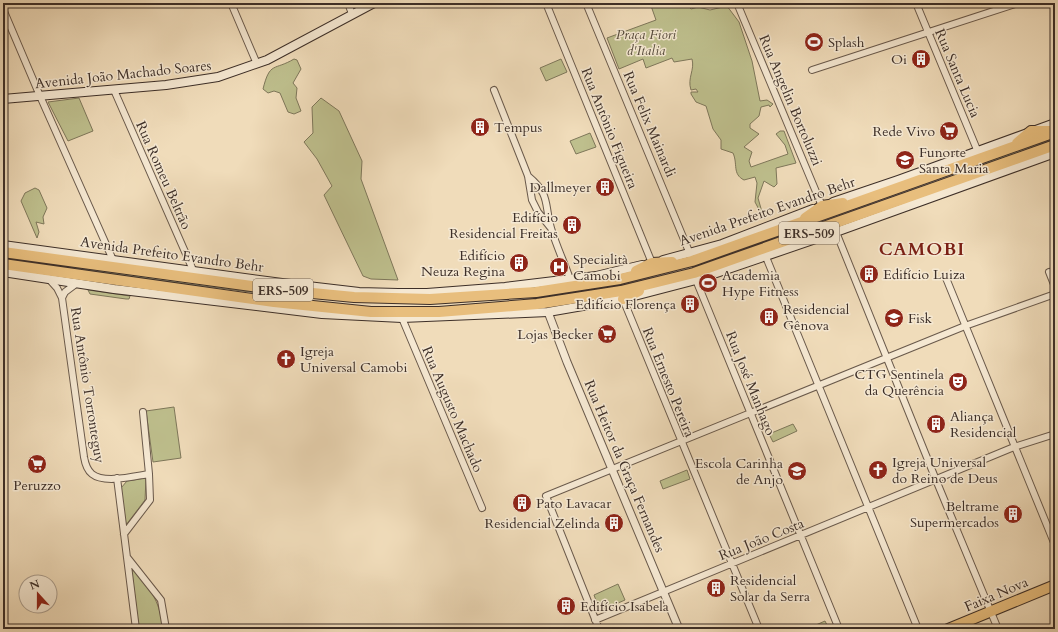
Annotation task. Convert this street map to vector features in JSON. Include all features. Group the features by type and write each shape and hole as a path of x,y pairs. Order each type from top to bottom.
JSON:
{"highway":[{"name":"ERS-509","path":"1011,148 1031,131 1055,131"},
{"name":"Avenida Prefeito Evandro Behr","path":"3,252 282,290 444,298 620,279 792,226 979,156 1011,148 1055,131"},
{"name":"ERS-509","path":"3,264 226,296 335,309 402,313 550,307 659,283 728,262 1055,145"},
{"path":"969,177 979,156"},
{"name":"ERS-509","path":"929,191 946,192 958,180"},
{"name":"ERS-509","path":"792,226 822,206 859,202"},
{"name":"ERS-509","path":"620,279 652,263 691,257"},
{"name":"ERS-509","path":"623,299 659,283"},
{"path":"550,307 568,284"},
{"path":"335,309 349,304 356,294"},
{"name":"ERS-509","path":"179,296 226,296"},
{"name":"ERS-509","path":"439,312 484,315"},
{"name":"Faixa Nova","path":"948,629 1055,585"}],"main road":[{"name":"Avenida João Machado Soares","path":"3,99 114,90 197,81 218,77 257,64 374,3"},
{"name":"Avenida Prefeito Evandro Behr","path":"691,257 822,206 979,156 1031,131 1055,123"},
{"name":"ERS-509","path":"3,272 77,283 322,314 402,318 484,315 623,299 696,280 766,257 1055,153"},
{"name":"Avenida Prefeito Evandro Behr","path":"3,244 356,294"},
{"name":"Avenida Prefeito Evandro Behr","path":"568,284 652,263"}],"street":[{"path":"231,3 257,64"},
{"path":"348,3 352,14"},
{"name":"Rua Antônio Figueira","path":"546,3 652,263"},
{"name":"Rua Felix Mainardi","path":"586,3 691,257"},
{"name":"Rua Angelin Bortoluzzi","path":"737,3 822,206"},
{"name":"Rua Santa Lucia","path":"916,3 979,156"},
{"path":"812,70 928,31 1018,3"},
{"path":"3,9 113,260"},
{"name":"Rua Romeu Beltrão","path":"114,90 193,270"},
{"path":"494,90 528,176 532,200 538,212 550,227"},
{"path":"528,176 538,184 545,196 550,227 568,284"},
{"path":"836,232 998,629"},
{"path":"766,257 918,629"},
{"path":"1049,272 1055,287"},
{"path":"46,278 57,288 62,298"},
{"path":"946,278 1055,545"},
{"name":"Rua José Manhago","path":"696,280 802,535 839,629"},
{"path":"62,298 65,292 77,283"},
{"path":"599,629 546,496 965,326 1055,294"},
{"name":"Rua Antônio Torronteguy","path":"62,298 86,465 89,471 96,477 117,478 149,474"},
{"name":"Rua Ernesto Pereira","path":"623,299 680,442 759,629"},
{"name":"Rua Heitor da Graça Fernandes","path":"550,307 612,470 679,629"},
{"name":"Rua Augusto Machado","path":"402,318 482,508"},
{"path":"124,534 150,500 143,412"},
{"name":"Rua João Costa","path":"595,620 1014,447 1055,434"},
{"name":"Rua Antônio Torronteguy","path":"117,478 136,629"},
{"path":"127,557 161,600 166,629"}],"green space":[{"name":"Praça Fiori d'Italia","path":"650,3 686,3 691,9 698,7 710,10 727,6 739,22 752,61 760,101 767,100 773,104 770,107 769,105 761,107 759,116 750,124 750,128 759,134 744,147 752,152 749,161 751,167 788,154 785,145 776,134 780,131 784,131 796,163 776,168 777,184 774,187 764,181 758,198 764,219 755,202 757,183 755,177 744,180 740,178 737,172 733,153 721,149 721,140 713,129 706,106 696,102 691,94 691,92 698,92 696,89 691,90 690,86 690,78 693,67 692,59 674,62 672,58 646,68 643,59 619,69 607,38 656,20"},
{"path":"294,59 297,60 301,69 293,83 297,88 296,98 301,111 294,114 288,112 280,93 274,91 268,93 263,89 268,74 271,70"},
{"path":"561,59 567,72 546,81 540,68"},
{"path":"79,98 93,131 68,141 48,102"},
{"path":"321,98 339,111 362,161 361,179 398,280 371,279 363,276 324,195 332,186 317,159 304,142 313,133 312,107"},
{"path":"590,133 596,147 576,154 570,141"},
{"path":"1055,136 1055,141 977,170 980,164"},
{"path":"35,188 39,190 47,208 43,217 44,224 36,222 39,232 37,238 21,201 25,193"},
{"path":"12,256 291,294 273,295 3,260 3,257"},
{"path":"88,290 130,296 129,299 126,299 90,294"},
{"path":"174,407 181,458 153,462 146,411"},
{"path":"793,424 797,431 773,442 769,434"},
{"path":"687,470 690,479 663,489 660,481"},
{"path":"146,478 145,500 126,525 121,488 127,481"},
{"path":"131,566 153,594 159,609 163,629 139,629"},
{"path":"618,584 625,600 600,611 594,595"},
{"path":"825,621 829,629 809,629 809,628"}],"place":[{"name":"Splash","path":"814,42"},
{"name":"Oi","path":"921,59"},
{"name":"Tempus","path":"480,127"},
{"name":"Rede Vivo","path":"949,131"},
{"name":"Funorte Santa Maria","path":"905,160"},
{"name":"Dallmeyer","path":"605,187"},
{"name":"Edifício Residencial Freitas","path":"572,225"},
{"name":"Edifício Neuza Regina","path":"519,263"},
{"name":"Specialità Camobi","path":"559,267"},
{"name":"Edifício Luiza","path":"869,274"},
{"name":"Academia Hype Fitness","path":"708,283"},
{"name":"Edifício Florença","path":"690,304"},
{"name":"Residencial Gênova","path":"769,317"},
{"name":"Fisk","path":"894,318"},
{"name":"Lojas Becker","path":"607,334"},
{"name":"Igreja Universal Camobi","path":"286,359"},
{"name":"CTG Sentinela da Querência","path":"958,382"},
{"name":"Aliança Residencial","path":"936,424"},
{"name":"Peruzzo","path":"37,464"},
{"name":"Igreja Universal do Reino de Deus","path":"878,470"},
{"name":"Escola Carinha de Anjo","path":"797,471"},
{"name":"Pato Lavacar","path":"522,503"},
{"name":"Beltrame Supermercados","path":"1013,514"},
{"name":"Residencial Zelinda","path":"614,523"},
{"name":"Residencial Solar da Serra","path":"716,588"},
{"name":"Edifício Isabela","path":"566,606"}],"district":[{"name":"CAMOBI","path":"922,249"}]}
